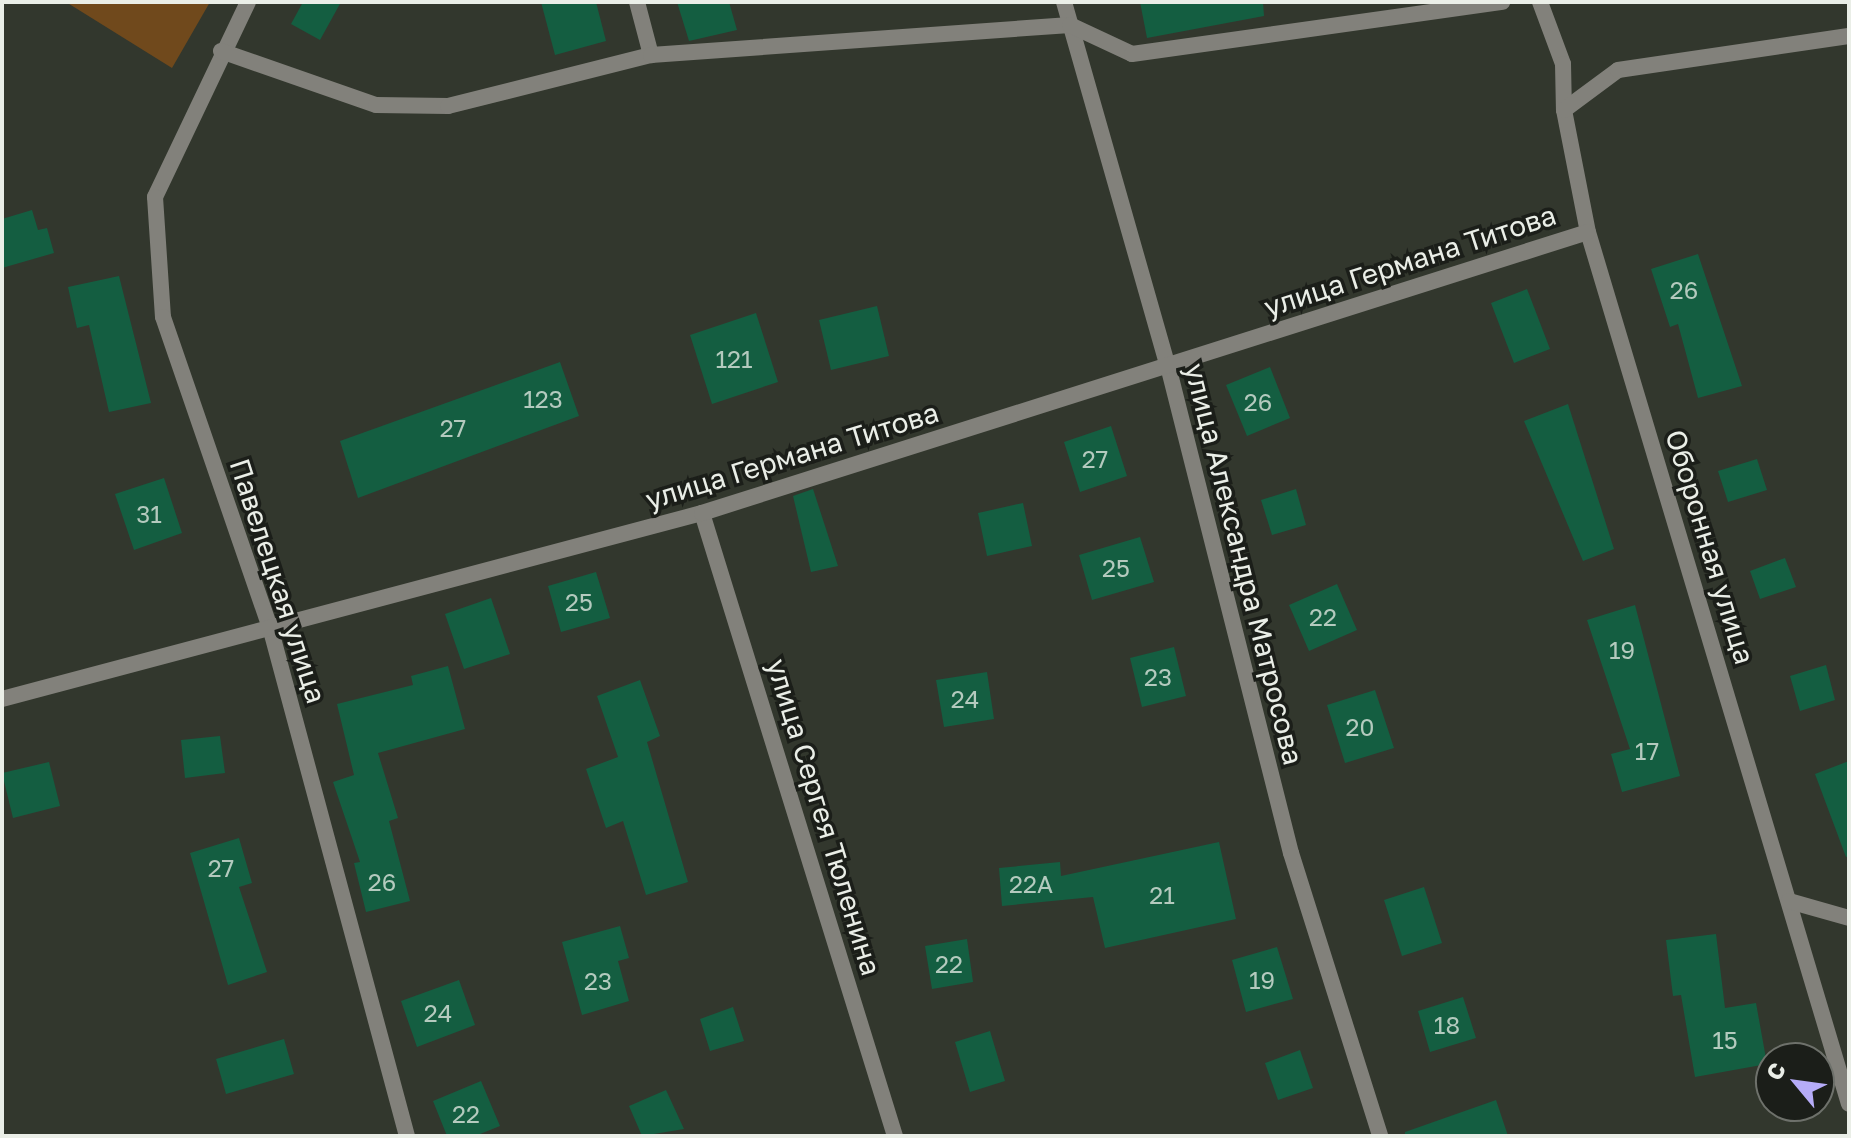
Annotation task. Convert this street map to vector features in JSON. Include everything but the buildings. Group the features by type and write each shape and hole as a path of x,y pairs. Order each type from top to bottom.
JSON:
{"street":[{"name":"Павелецкая улица","path":"248,2 221,51 155,197 163,317 270,627 407,1136"},
{"path":"637,2 651,55"},
{"name":"улица Александра Матросова","path":"1064,2 1168,366 1291,853 1380,1136"},
{"path":"221,51 376,105 448,106 651,55 1070,25 1132,54 1502,2"},
{"name":"Оборонная улица","path":"1540,2 1563,64 1564,110 1588,232 1849,1104"},
{"path":"1564,110 1618,70 1849,36"},
{"name":"улица Германа Титова","path":"2,699 702,513 1588,232"},
{"name":"улица Сергея Тюленина","path":"702,513 895,1136"},
{"path":"1789,901 1849,918"}],"shaded area":[{"path":"66,2 210,2 172,68"}]}
